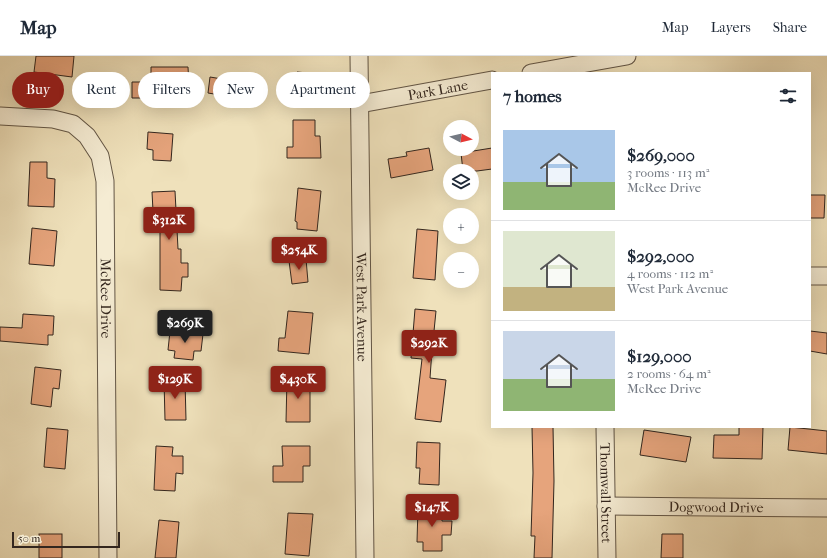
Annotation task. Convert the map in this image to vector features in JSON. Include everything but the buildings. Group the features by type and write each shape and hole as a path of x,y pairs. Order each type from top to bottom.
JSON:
{"street":[{"name":"West Park Avenue","path":"359,56 359,72"},
{"path":"541,72 604,66 627,56"},
{"name":"Park Lane","path":"370,102 491,80"},
{"name":"West Park Avenue","path":"360,108 365,558"},
{"name":"McRee Drive","path":"0,116 53,119 73,124 87,136 100,156 104,181 108,558"},
{"path":"811,276 827,276"},
{"name":"Thomwall Street","path":"605,428 607,558"},
{"name":"Dogwood Drive","path":"606,506 827,508"}]}
